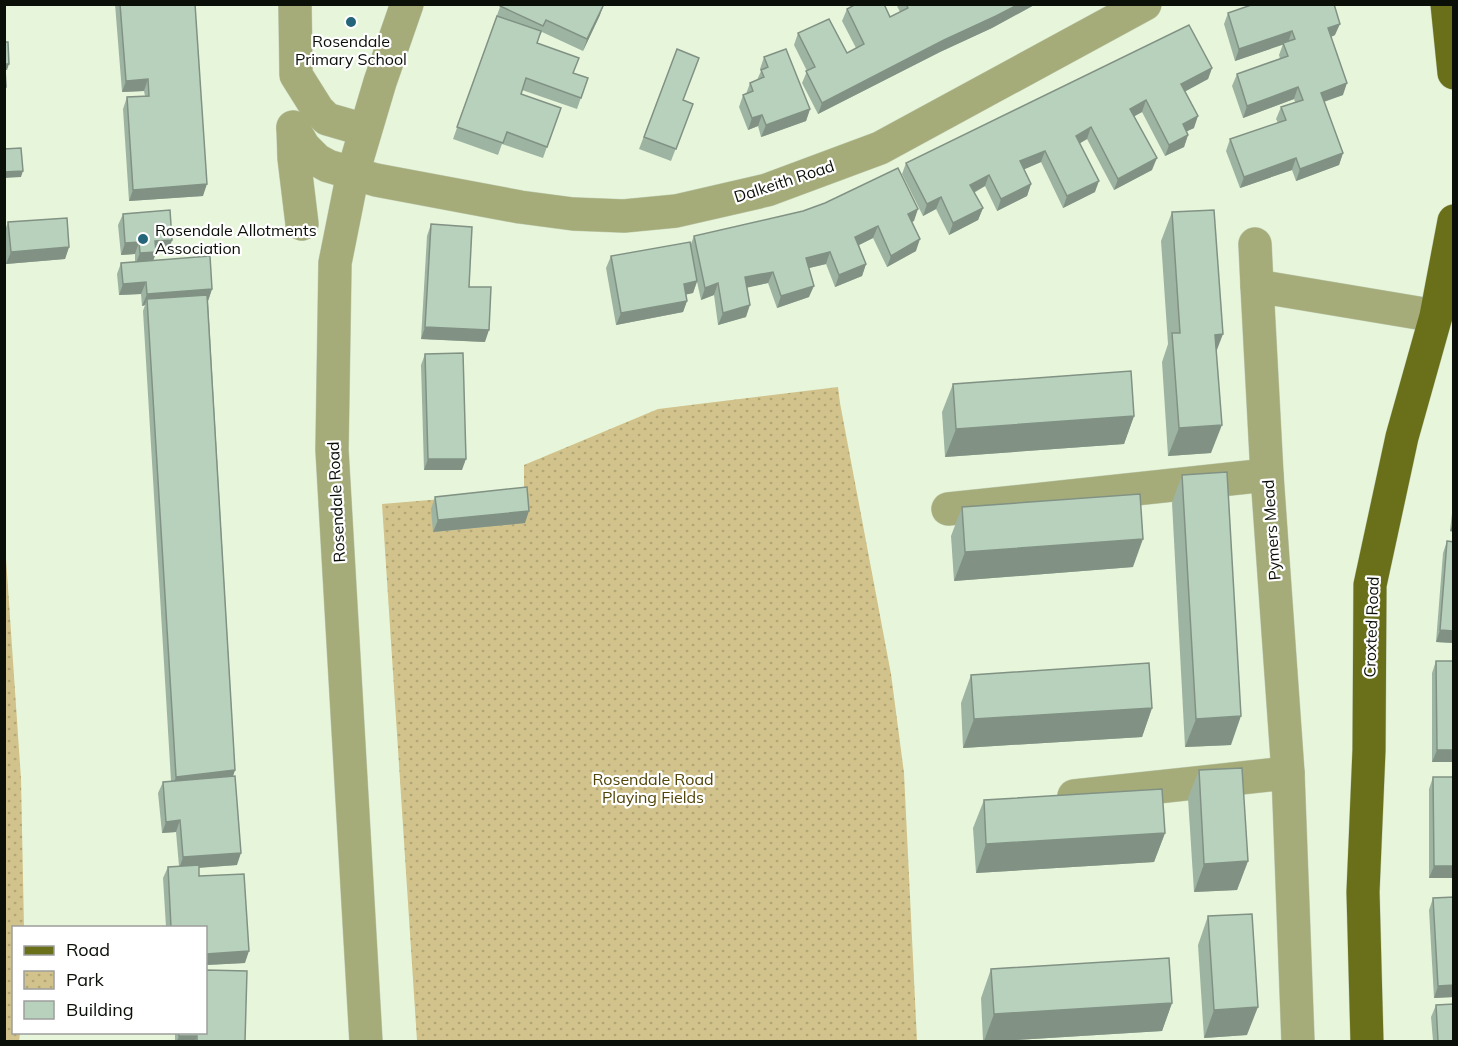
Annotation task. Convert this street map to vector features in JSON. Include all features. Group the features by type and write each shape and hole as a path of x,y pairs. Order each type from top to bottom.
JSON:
{"main road":[{"path":"1447,4 1454,73"},
{"name":"Croxted Road","path":"1367,1041 1363,892 1369,750 1370,585 1402,437 1436,316 1454,221"}],"street":[{"path":"295,4 296,75 290,99 302,224"},
{"name":"Rosendale Road","path":"366,1041 332,450 336,263 353,173 406,4"},
{"name":"Dalkeith Road","path":"293,128 304,147 317,160 328,166 376,180 520,207 573,214 624,216 676,211 767,190 880,148 1145,4"},
{"path":"296,75 318,110 327,119 365,130"},
{"name":"Pymers Mead","path":"1255,244 1267,475 1288,773 1298,1041"},
{"path":"1257,286 1436,316"},
{"path":"948,509 1267,475"},
{"path":"1046,799 1288,773"}],"green space":[{"name":"Rosendale Road Playing Fields","path":"838,387 891,674 904,773 917,1041 417,1041 382,504 524,492 524,465 658,409"},
{"path":"4,529 21,779 24,926 12,926 12,1034 20,1034 19,1042 4,1041"}],"building":[{"path":"120,4 195,4 207,184 133,190 127,97 149,96 148,79 126,81"},
{"path":"501,4 604,4 587,39 546,20 543,26 500,6"},
{"path":"856,4 884,4 890,17 908,8 906,4 1019,4 822,103 806,71 815,67 798,33 829,19 847,53 864,44 847,9"},
{"path":"1254,4 1334,4 1340,24 1328,28 1347,83 1321,93 1343,153 1300,169 1296,158 1244,177 1230,139 1286,120 1281,107 1303,100 1298,87 1247,106 1237,74 1288,56 1283,43 1295,39 1292,31 1239,49 1228,13"},
{"path":"497,16 541,31 537,43 579,58 573,73 588,78 581,98 526,78 521,94 561,108 547,147 507,132 503,143 457,127"},
{"path":"1189,25 1212,68 1181,84 1198,116 1183,124 1188,135 1169,145 1146,100 1130,109 1157,158 1118,179 1091,127 1076,136 1099,181 1067,196 1045,151 1020,161 1031,184 1001,199 989,175 970,185 983,208 953,223 941,197 927,204 906,163"},
{"path":"4,42 8,42 9,64 4,64"},
{"path":"677,49 699,58 683,100 693,104 676,149 644,137"},
{"path":"786,49 810,109 766,125 762,115 752,118 743,95 753,91 750,83 764,77 761,70 768,67 764,57"},
{"path":"4,68 6,87 4,87"},
{"path":"21,148 23,171 4,172 4,149"},
{"path":"898,168 918,209 908,214 920,239 891,256 878,226 855,237 866,264 839,275 830,252 806,258 814,286 781,296 773,272 745,277 750,305 723,313 718,283 705,288 694,236 803,211"},
{"path":"170,210 172,240 155,241 156,252 140,253 139,242 125,243 123,214"},
{"path":"1214,210 1223,334 1215,335 1222,425 1179,428 1172,333 1180,333 1172,212"},
{"path":"67,218 69,247 11,252 8,222"},
{"path":"431,224 472,227 469,287 491,287 489,330 425,327"},
{"path":"690,242 697,281 684,284 687,301 621,313 611,256"},
{"path":"210,256 212,289 147,294 146,282 123,284 121,263"},
{"path":"207,295 235,770 176,777 147,299"},
{"path":"463,353 466,459 428,459 425,354"},
{"path":"1131,371 1134,416 956,429 953,384"},
{"path":"1227,472 1241,716 1196,719 1182,475"},
{"path":"527,487 529,511 438,520 435,497"},
{"path":"1140,494 1143,539 965,552 962,507"},
{"path":"1447,541 1454,542 1454,631 1440,630"},
{"path":"1436,661 1454,661 1454,750 1437,750"},
{"path":"1149,663 1152,708 974,719 971,675"},
{"path":"1242,768 1248,861 1204,864 1199,770"},
{"path":"235,776 241,853 183,857 180,820 166,822 163,782"},
{"path":"1433,777 1454,777 1454,866 1434,866"},
{"path":"1162,789 1165,833 986,844 984,800"},
{"path":"199,865 199,876 244,874 249,951 207,954 207,926 171,926 168,867"},
{"path":"1454,897 1454,985 1438,986 1433,898"},
{"path":"1252,914 1258,1007 1214,1010 1208,916"},
{"path":"1169,958 1172,1003 994,1014 991,969"},
{"path":"207,970 247,971 245,1041 197,1041 197,1036 179,1036 179,1034 207,1034"},
{"path":"1454,1004 1454,1041 1438,1041 1436,1005"}],"place":[{"name":"Rosendale Primary School","path":"351,22"},
{"name":"Rosendale Allotments Association","path":"143,239"}]}
